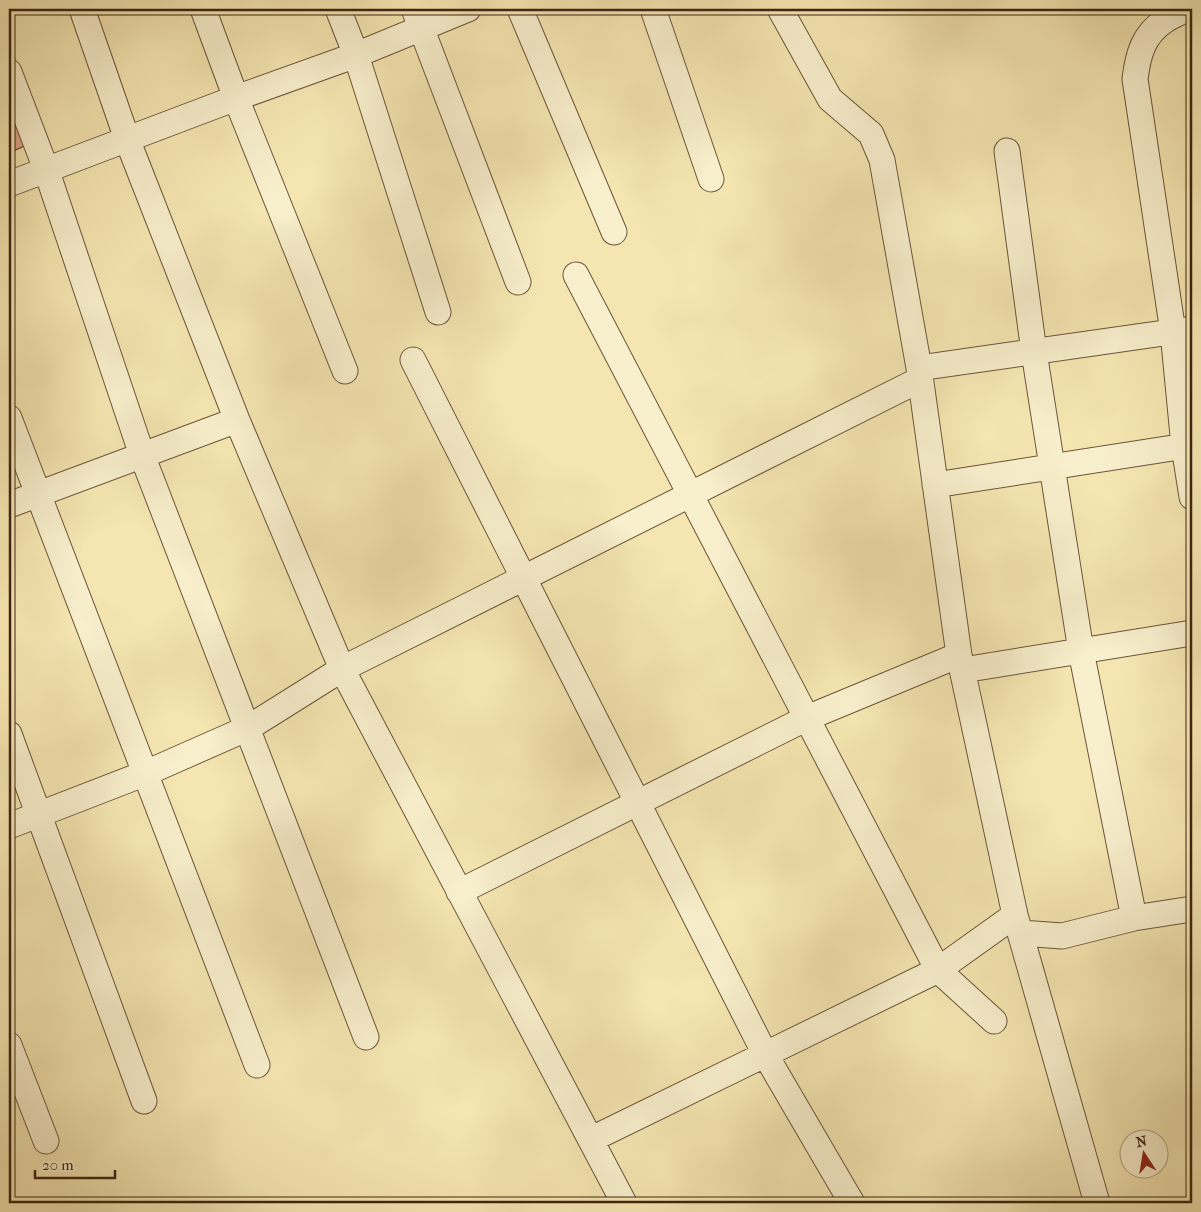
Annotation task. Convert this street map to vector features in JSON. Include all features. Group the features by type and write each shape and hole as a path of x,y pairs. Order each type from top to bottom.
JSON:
{"street":[{"path":"82,9 127,139 237,420 342,669 592,1139 624,1203"},
{"path":"203,9 236,98 345,371"},
{"path":"338,9 356,55 438,312"},
{"path":"9,184 236,98 356,55 417,18 468,9"},
{"path":"520,9 614,232"},
{"path":"653,9 711,179"},
{"path":"780,9 830,99 870,134 882,160 919,374 961,662 1018,924 1097,1203"},
{"path":"1186,9 1164,21 1149,33 1138,54 1135,79 1183,331 1192,496"},
{"path":"417,18 518,282"},
{"path":"9,72 46,169 142,455 366,1037"},
{"path":"1007,151 1034,352 1081,651 1134,918"},
{"path":"576,275 938,970 994,1021"},
{"path":"9,826 146,773 248,728 342,669 523,576 690,495 919,374 1034,352 1183,331"},
{"path":"413,360 765,1054 852,1203"},
{"path":"9,418 257,1065"},
{"path":"9,505 237,420"},
{"path":"935,485 1188,446"},
{"path":"459,892 807,718 961,662 1081,651 1192,633"},
{"path":"9,734 37,815 144,1101"},
{"path":"592,1139 938,970 1018,924 1062,936 1134,918 1192,909"},
{"path":"9,1045 46,1141"}],"building":[{"path":"17,115 29,144 9,153 9,118"}]}
